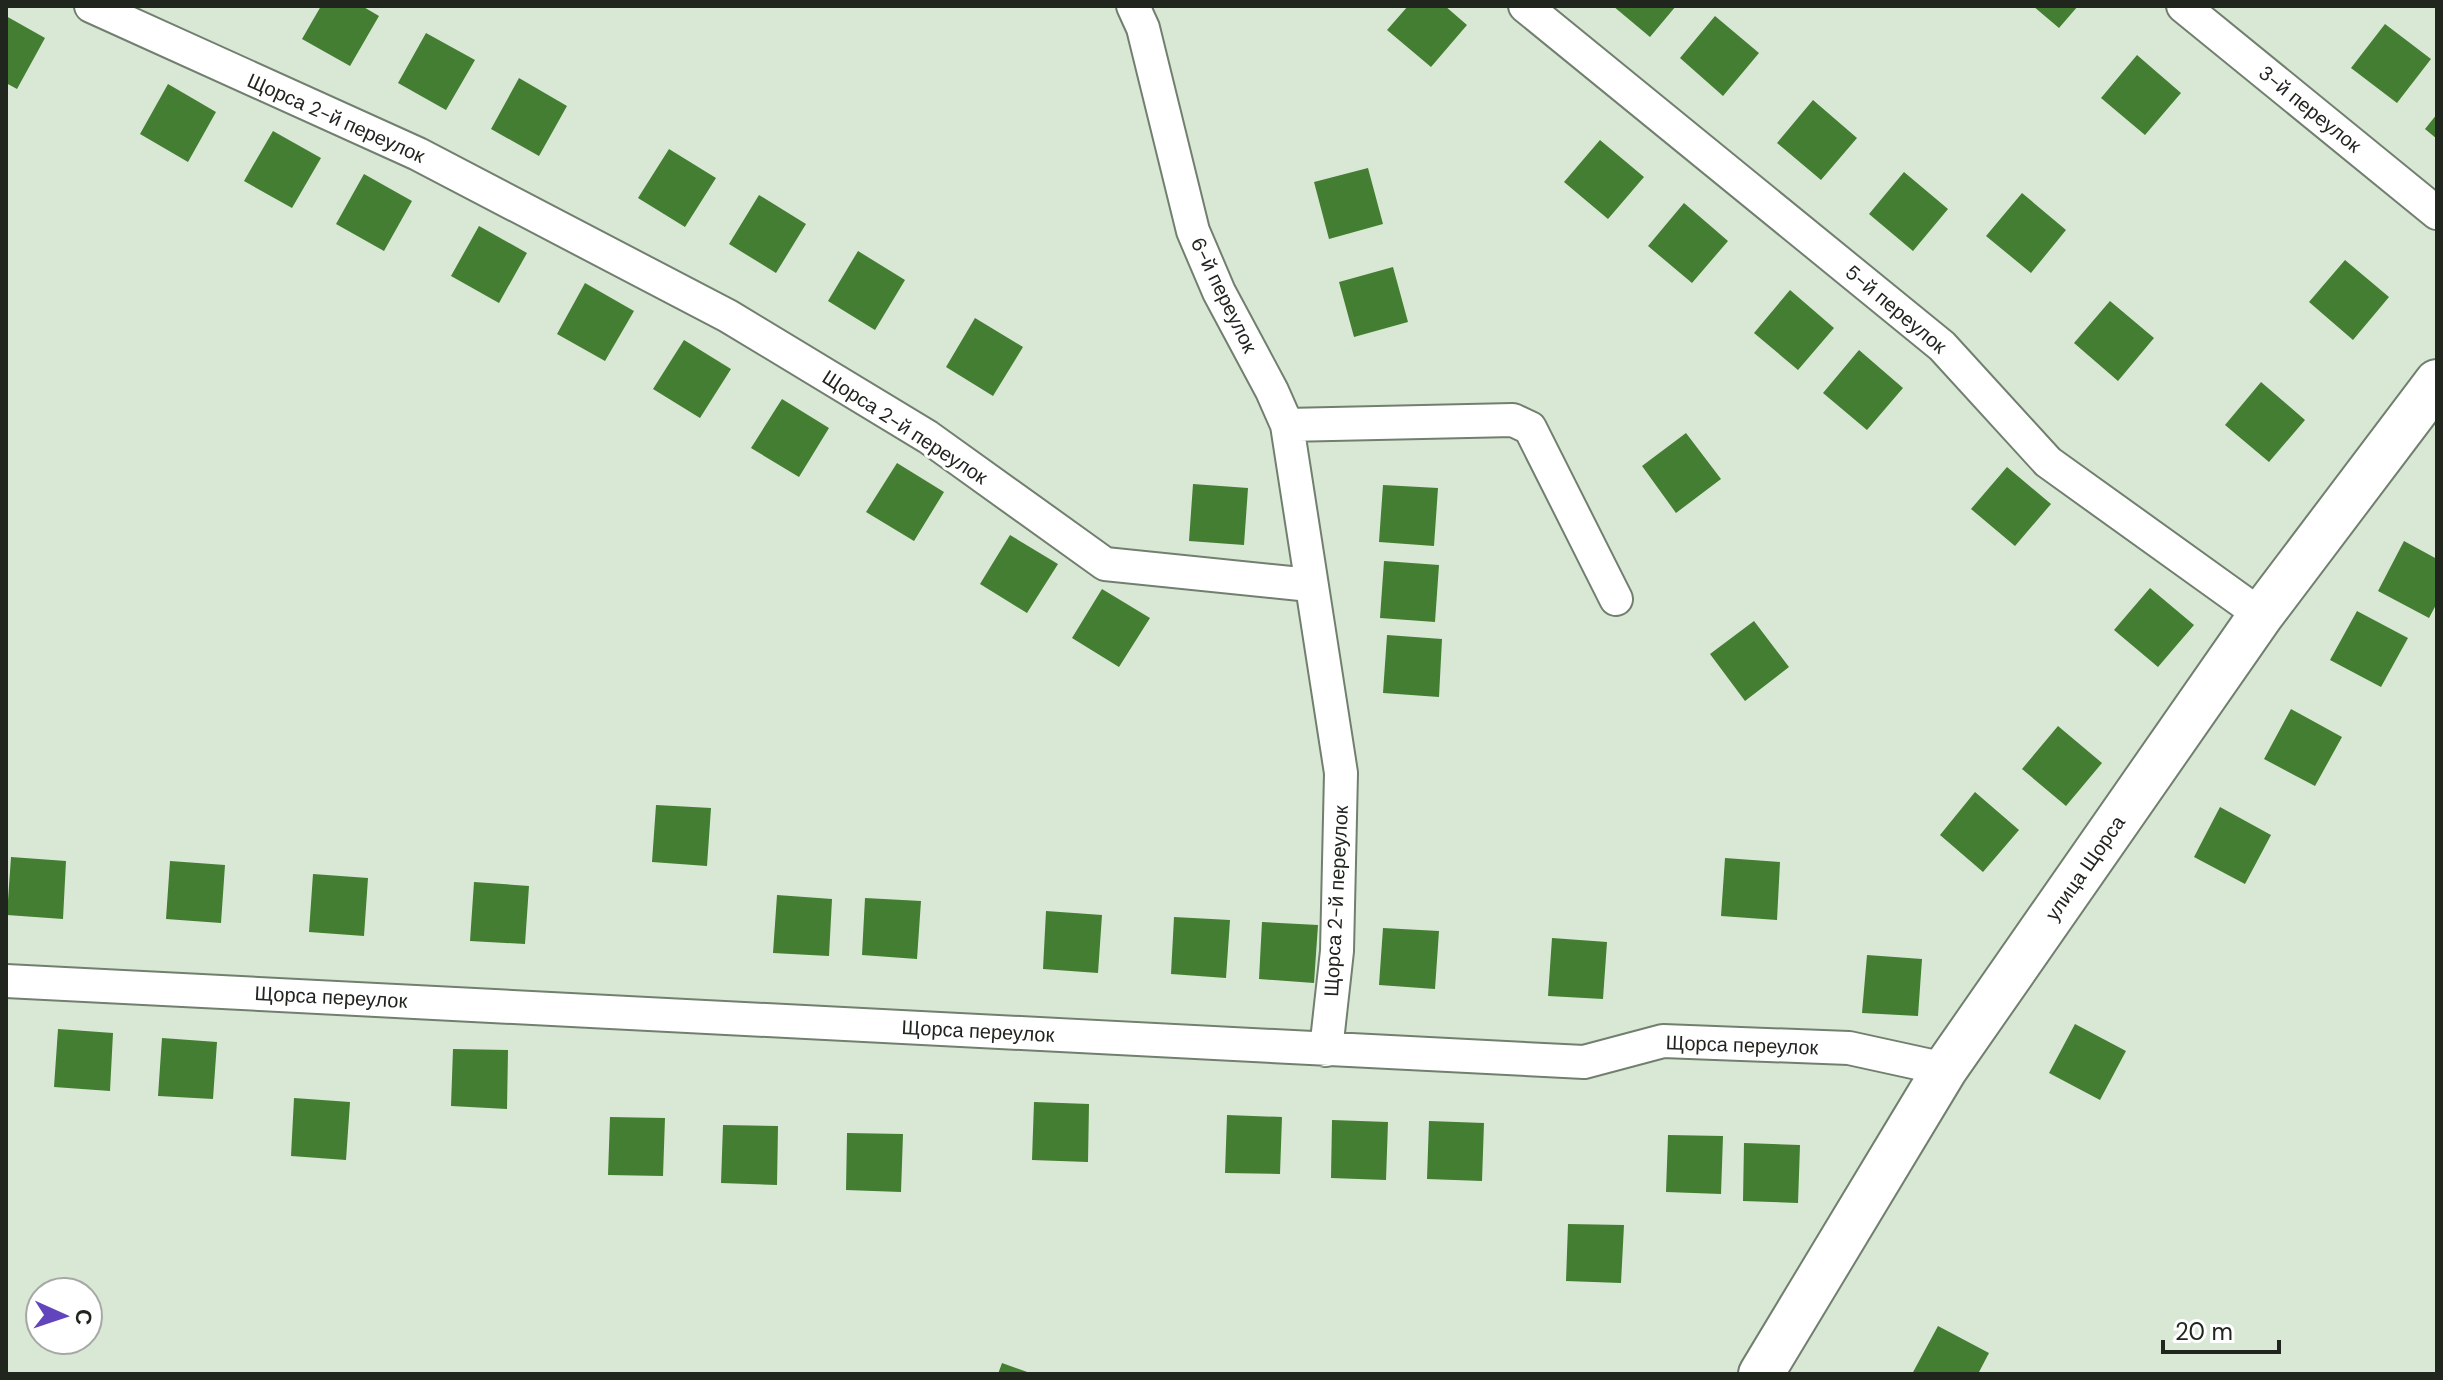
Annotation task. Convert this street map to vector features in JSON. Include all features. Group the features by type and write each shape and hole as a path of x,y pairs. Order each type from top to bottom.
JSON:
{"street":[{"name":"Щорса 2-й переулок","path":"91,6 418,154 728,316 928,437 1105,564 1310,585 1341,773 1337,951 1326,1050"},
{"name":"6-й переулок","path":"1133,6 1143,28 1193,231 1219,292 1287,425 1310,585"},
{"name":"5-й переулок","path":"1525,6 1942,346 2048,462 2261,615"},
{"name":"3-й переулок","path":"2183,6 2437,213"},
{"name":"улица Щорса","path":"1761,1374 1945,1069 2261,615 2437,382"},
{"path":"1287,425 1513,420 1530,428 1616,599"},
{"name":"Щорса переулок","path":"6,981 1584,1062 1663,1041 1753,1043 1849,1048 1945,1069"}],"building":[{"path":"321,6 362,6 379,16 350,66 302,39"},
{"path":"1408,6 1445,6 1467,25 1431,67 1387,30"},
{"path":"1613,6 1676,6 1650,37"},
{"path":"2033,6 2078,6 2059,28"},
{"path":"6,16 45,38 17,89 6,83"},
{"path":"1715,16 1759,53 1723,96 1680,58"},
{"path":"2385,24 2431,59 2397,103 2351,68"},
{"path":"426,33 475,60 446,110 398,83"},
{"path":"2137,55 2181,93 2145,135 2101,98"},
{"path":"519,78 567,106 539,156 491,129"},
{"path":"168,84 216,112 188,162 140,134"},
{"path":"1813,100 1857,138 1821,180 1777,143"},
{"path":"2437,114 2437,139 2425,129"},
{"path":"273,131 321,158 292,208 244,181"},
{"path":"1600,140 1644,177 1608,219 1564,182"},
{"path":"669,149 716,178 685,227 638,198"},
{"path":"1368,168 1383,224 1329,239 1314,182"},
{"path":"1904,172 1948,209 1913,251 1869,214"},
{"path":"364,174 412,201 384,251 336,224"},
{"path":"2022,193 2066,230 2031,273 1986,236"},
{"path":"759,195 806,224 776,273 729,244"},
{"path":"1684,203 1728,241 1692,283 1648,246"},
{"path":"479,226 527,253 499,303 451,276"},
{"path":"858,251 905,280 875,330 828,301"},
{"path":"2345,260 2389,297 2353,340 2309,302"},
{"path":"1393,267 1408,322 1354,337 1339,282"},
{"path":"585,283 634,311 605,361 557,334"},
{"path":"1790,290 1834,328 1798,370 1754,333"},
{"path":"2110,301 2154,338 2118,381 2074,343"},
{"path":"975,318 1023,347 993,396 946,367"},
{"path":"684,340 731,369 700,418 653,389"},
{"path":"1859,350 1903,388 1867,430 1823,393"},
{"path":"2261,382 2305,420 2269,462 2225,425"},
{"path":"782,399 829,428 799,477 751,448"},
{"path":"1686,433 1721,479 1676,513 1642,466"},
{"path":"897,463 944,492 914,541 866,512"},
{"path":"2007,467 2051,504 2015,546 1971,509"},
{"path":"1193,484 1248,488 1244,545 1189,541"},
{"path":"1383,485 1438,488 1434,546 1379,542"},
{"path":"1010,535 1058,564 1027,613 980,584"},
{"path":"2404,541 2437,559 2437,603 2429,618 2378,591"},
{"path":"1384,561 1439,565 1435,622 1380,618"},
{"path":"2150,588 2194,625 2158,667 2114,630"},
{"path":"1102,589 1150,618 1119,667 1072,638"},
{"path":"2357,611 2408,638 2381,687 2330,660"},
{"path":"1754,621 1789,667 1745,701 1710,654"},
{"path":"1387,635 1442,639 1439,697 1383,693"},
{"path":"2291,709 2342,737 2315,786 2264,759"},
{"path":"2058,726 2102,763 2066,806 2022,769"},
{"path":"1975,792 2019,830 1983,872 1940,835"},
{"path":"656,805 711,808 707,866 652,862"},
{"path":"2220,807 2271,835 2245,884 2194,857"},
{"path":"11,857 66,861 63,919 7,915"},
{"path":"1725,858 1780,862 1777,920 1721,916"},
{"path":"170,861 225,865 221,923 166,919"},
{"path":"313,874 368,878 364,936 309,932"},
{"path":"474,882 529,886 525,944 470,941"},
{"path":"777,895 832,899 829,956 773,953"},
{"path":"865,898 921,901 917,959 862,955"},
{"path":"1046,911 1102,915 1098,973 1043,969"},
{"path":"1174,917 1230,920 1226,978 1171,974"},
{"path":"1262,922 1318,925 1314,983 1259,979"},
{"path":"1383,928 1439,931 1435,989 1379,985"},
{"path":"1552,938 1607,942 1603,999 1548,996"},
{"path":"1867,955 1922,959 1918,1016 1862,1013"},
{"path":"2075,1024 2126,1051 2100,1100 2049,1073"},
{"path":"58,1029 113,1033 110,1091 54,1087"},
{"path":"162,1038 217,1042 213,1099 158,1096"},
{"path":"453,1049 508,1050 507,1109 451,1106"},
{"path":"294,1098 350,1102 346,1160 291,1156"},
{"path":"1034,1102 1089,1104 1088,1162 1032,1160"},
{"path":"1227,1115 1282,1117 1280,1174 1225,1173"},
{"path":"610,1117 665,1118 663,1176 608,1175"},
{"path":"1332,1120 1388,1122 1386,1180 1331,1178"},
{"path":"1429,1121 1484,1123 1482,1181 1427,1179"},
{"path":"723,1125 778,1126 777,1185 721,1183"},
{"path":"847,1133 903,1134 901,1192 846,1190"},
{"path":"1668,1135 1723,1136 1721,1194 1666,1192"},
{"path":"1744,1143 1800,1145 1798,1203 1743,1201"},
{"path":"1568,1224 1624,1225 1621,1283 1566,1281"},
{"path":"1938,1326 1989,1353 1978,1374 1912,1374"},
{"path":"1002,1363 1033,1374 998,1374"}]}
